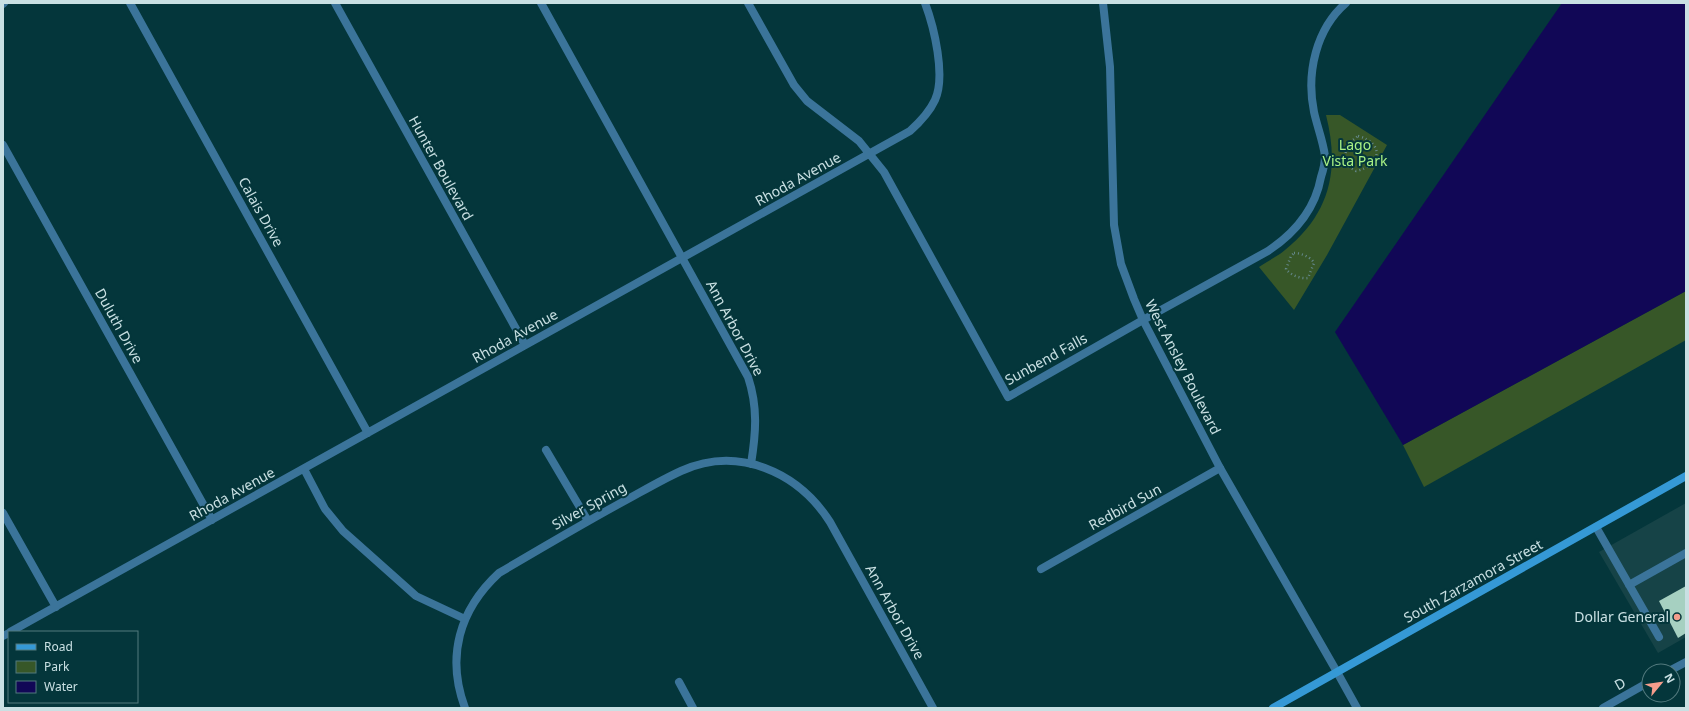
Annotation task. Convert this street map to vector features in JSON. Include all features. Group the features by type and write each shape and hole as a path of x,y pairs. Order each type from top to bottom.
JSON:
{"main road":[{"name":"South Zarzamora Street","path":"1272,708 1686,476"}],"street":[{"name":"Calais Drive","path":"130,3 368,433"},
{"name":"Hunter Boulevard","path":"335,3 525,345"},
{"name":"Ann Arbor Drive","path":"541,3 742,367 752,389 756,412 751,464 765,467 787,478 807,493 823,512 933,708"},
{"name":"Sunbend Falls","path":"748,3 794,85 807,101 859,141 884,172 1008,398 1143,320 1268,251 1283,241 1295,230 1309,210 1318,192 1325,158 1311,91 1312,69 1322,34 1346,3"},
{"name":"Rhoda Avenue","path":"12,631 910,131 926,117 936,99 938,87 939,63 932,23 925,3"},
{"name":"West Ansley Boulevard","path":"1103,3 1110,67 1114,225 1121,264 1143,320 1220,468 1357,708"},
{"name":"Duluth Drive","path":"3,145 212,520"},
{"path":"546,450 588,521"},
{"name":"Silver Spring","path":"466,708 458,684 456,659 460,634 464,619 480,592 499,573 588,521 681,470 717,462 730,461 751,464"},
{"name":"Redbird Sun","path":"1041,568 1220,468"},
{"path":"304,469 324,509 342,531 416,596 464,619"},
{"path":"3,513 56,607"},
{"path":"1596,526 1658,637"},
{"path":"1629,585 1686,553"},
{"path":"679,682 693,708"},
{"name":"D","path":"1604,708 1641,687"}],"path":[{"path":"1358,136 1366,138 1377,151 1376,160 1363,170 1352,170 1346,164 1344,159 1348,144 1358,136"},
{"path":"1336,158 1344,159"},
{"path":"1292,252 1298,253 1313,260 1314,262 1308,278 1304,279 1293,275 1286,269 1292,252"}],"shaded area":[{"path":"1686,503 1686,637 1658,653 1599,552"}],"green space":[{"name":"Lago Vista Park","path":"1326,115 1340,115 1387,145 1327,255 1294,310 1259,267 1282,252 1300,236 1312,221 1321,206 1328,190 1332,154"},
{"path":"1686,291 1686,340 1424,487 1403,445"}],"water":[{"path":"1562,3 1686,3 1686,291 1403,445 1335,332"}],"building":[{"name":"Dollar General","path":"1686,586 1686,633 1678,638 1659,601"}],"place":[{"name":"Dollar General","path":"1677,617"}]}
